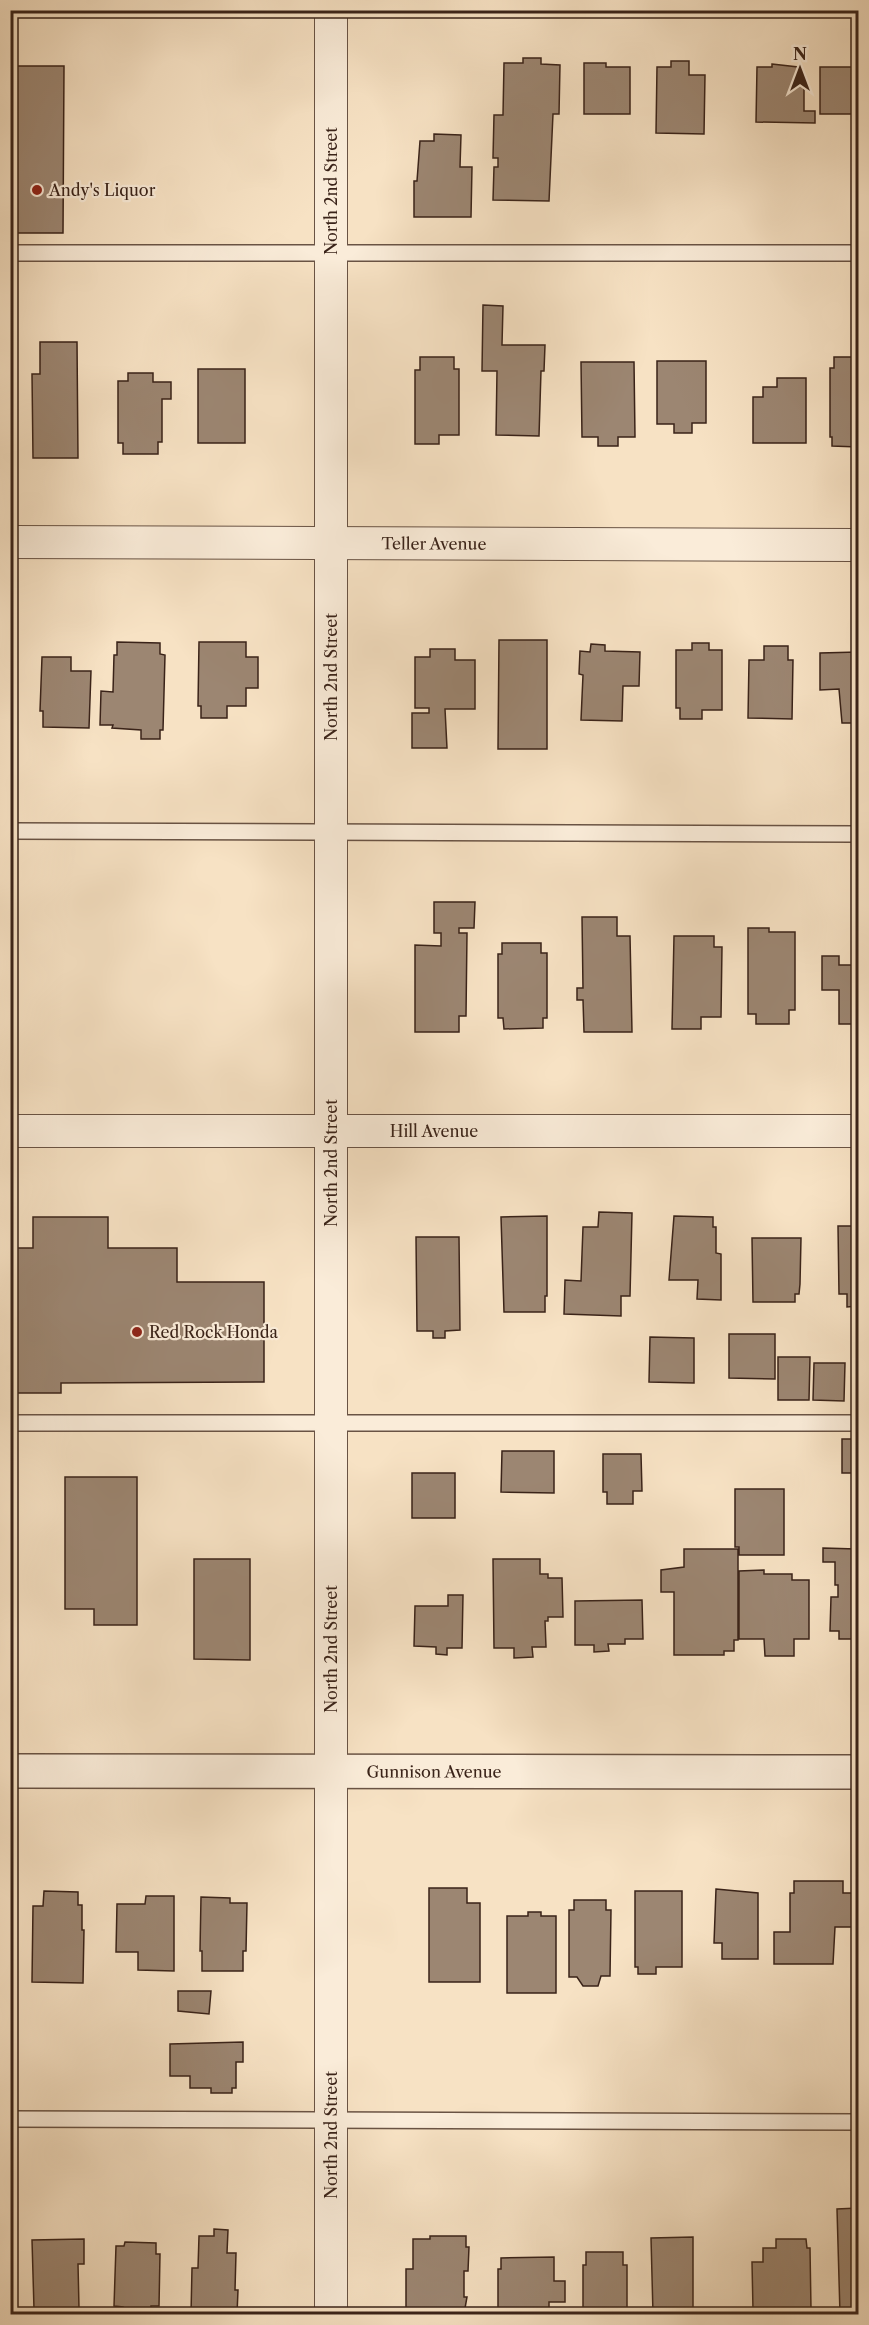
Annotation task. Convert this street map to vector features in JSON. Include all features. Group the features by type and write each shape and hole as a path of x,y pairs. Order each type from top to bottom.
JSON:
{"street":[{"name":"North 2nd Street","path":"331,10 331,2314"},
{"name":"Teller Avenue","path":"10,542 858,545"},
{"name":"Hill Avenue","path":"10,1131 858,1131"},
{"name":"Gunnison Avenue","path":"10,1771 858,1772"}],"lane":[{"path":"10,254 858,253"},
{"path":"10,831 858,834"},
{"path":"10,1423 858,1423"},
{"path":"10,2119 858,2122"}],"building":[{"path":"523,58 541,58 541,64 560,65 559,114 553,114 549,201 493,200 494,167 498,167 498,158 493,158 494,115 503,115 504,63 523,63"},
{"path":"671,61 689,61 689,75 705,75 704,134 656,133 657,67 671,67"},
{"path":"584,63 606,63 606,67 630,67 630,114 584,114"},
{"path":"772,64 798,67 798,77 804,77 804,111 815,111 815,123 756,122 757,67 772,67"},
{"name":"Andy's Liquor","path":"12,66 64,66 63,233 10,233"},
{"path":"820,67 853,67 853,70 858,70 858,114 820,114"},
{"path":"434,134 461,135 460,167 472,167 471,217 414,217 414,181 417,181 420,141 434,141"},
{"path":"483,305 503,306 502,345 545,345 544,371 541,371 539,436 496,435 497,371 482,371"},
{"path":"40,342 77,342 78,458 33,458 32,374 40,374"},
{"path":"420,357 454,357 454,369 459,369 459,435 439,435 439,444 415,444 415,370 420,370"},
{"path":"834,357 858,357 858,447 832,446 830,368 834,368"},
{"path":"657,361 706,361 706,423 692,423 692,433 674,433 674,424 657,424"},
{"path":"581,362 634,362 635,437 618,437 618,446 598,446 598,437 582,437"},
{"path":"198,369 245,369 245,443 198,443"},
{"path":"128,373 153,373 153,382 171,382 171,399 162,399 162,442 158,442 158,454 123,454 123,443 118,443 118,381 128,381"},
{"path":"777,378 806,378 806,443 753,443 753,397 763,397 763,387 777,387"},
{"path":"499,640 547,640 547,749 498,749"},
{"path":"117,642 160,643 160,654 165,655 163,730 160,730 160,739 141,739 141,730 100,725 101,691 113,692 114,655 117,655"},
{"path":"199,642 246,642 246,657 258,657 258,688 246,688 246,706 227,706 227,718 201,718 201,706 198,706"},
{"path":"692,643 709,643 709,650 722,650 722,710 702,710 702,719 680,719 680,708 676,708 676,650 692,650"},
{"path":"591,644 605,645 605,651 640,652 639,686 623,686 622,721 581,720 583,675 579,674 580,651 590,652"},
{"path":"764,646 788,646 788,660 793,660 792,719 748,718 749,660 764,660"},
{"path":"430,649 455,649 455,660 475,660 475,709 445,709 447,748 412,748 412,713 429,713 429,708 415,708 415,657 430,657"},
{"path":"858,652 858,723 842,723 839,689 820,690 820,653"},
{"path":"42,657 71,657 71,671 91,671 89,728 43,727 43,711 40,711"},
{"path":"10,851 12,851 12,1062 10,1062"},
{"path":"434,902 475,902 474,928 459,928 459,933 467,933 466,1016 459,1016 459,1032 415,1032 415,945 441,946 441,933 434,933"},
{"path":"582,917 617,917 617,936 630,936 632,1032 584,1032 583,1000 577,1000 577,988 583,988"},
{"path":"748,928 769,928 769,932 795,932 795,1010 789,1010 789,1024 756,1024 756,1014 748,1014"},
{"path":"674,936 714,936 714,947 722,947 721,1017 701,1017 701,1029 672,1029"},
{"path":"502,943 541,943 541,953 547,953 547,1018 543,1018 543,1028 504,1029 503,1018 498,1018 498,954 502,954"},
{"path":"822,956 839,956 839,965 852,965 852,958 858,958 858,1024 839,1024 839,990 822,990"},
{"path":"599,1212 632,1213 630,1296 621,1296 621,1316 564,1314 565,1280 581,1281 583,1227 598,1227"},
{"path":"547,1216 545,1312 504,1312 501,1217"},
{"path":"674,1216 713,1217 713,1227 716,1227 716,1253 721,1254 721,1300 697,1299 698,1280 669,1280"},
{"name":"Red Rock Honda","path":"33,1217 108,1217 108,1248 177,1248 177,1282 264,1282 264,1382 61,1383 61,1393 10,1393 10,1248 33,1248"},
{"path":"857,1219 858,1306 847,1307 847,1294 839,1294 838,1226 857,1226"},
{"path":"416,1237 459,1237 460,1330 445,1331 445,1338 433,1338 433,1331 417,1331"},
{"path":"752,1238 801,1238 800,1284 799,1294 795,1294 795,1302 753,1302"},
{"path":"729,1334 775,1334 775,1379 729,1378"},
{"path":"650,1337 694,1338 694,1383 649,1382"},
{"path":"778,1357 810,1357 809,1400 778,1400"},
{"path":"814,1363 845,1363 844,1401 813,1400"},
{"path":"842,1439 858,1439 858,1473 842,1473"},
{"path":"502,1451 554,1451 554,1493 501,1492"},
{"path":"603,1454 641,1454 642,1491 633,1491 633,1504 607,1504 607,1492 603,1492"},
{"path":"412,1473 455,1473 455,1518 412,1518"},
{"path":"65,1477 137,1477 137,1625 94,1625 94,1609 65,1609"},
{"path":"735,1489 784,1489 784,1555 739,1555 739,1547 735,1547"},
{"path":"823,1548 856,1549 858,1639 839,1639 839,1631 830,1631 831,1597 838,1597 838,1585 835,1585 835,1562 823,1562"},
{"path":"684,1549 738,1549 738,1640 734,1640 734,1651 724,1651 724,1655 674,1655 674,1592 661,1592 661,1570 684,1567"},
{"path":"194,1559 250,1559 250,1660 194,1659"},
{"path":"493,1559 540,1559 540,1574 548,1574 548,1578 562,1578 563,1617 548,1617 548,1621 545,1621 546,1647 532,1647 533,1657 514,1658 514,1648 494,1648"},
{"path":"764,1570 764,1574 792,1574 792,1580 809,1580 809,1639 794,1639 794,1656 765,1656 764,1639 739,1639 739,1571"},
{"path":"448,1595 463,1595 462,1648 447,1648 447,1655 436,1654 436,1647 414,1646 415,1606 448,1606"},
{"path":"642,1600 643,1639 625,1639 625,1644 608,1644 609,1651 594,1652 594,1645 575,1645 575,1601"},
{"path":"794,1881 843,1881 843,1893 855,1893 855,1927 835,1927 833,1964 774,1964 774,1932 790,1932 790,1893 794,1893"},
{"path":"429,1888 467,1888 467,1903 480,1903 480,1982 429,1982"},
{"path":"716,1889 758,1893 758,1959 722,1959 722,1943 714,1943"},
{"path":"44,1891 78,1892 78,1905 82,1905 82,1930 84,1930 83,1983 32,1982 33,1906 43,1906"},
{"path":"635,1891 682,1891 682,1967 656,1967 656,1974 638,1974 638,1967 635,1967"},
{"path":"146,1896 174,1896 174,1971 138,1970 138,1952 116,1952 117,1904 145,1904"},
{"path":"201,1897 230,1898 230,1903 247,1903 246,1951 243,1951 243,1971 202,1971"},
{"path":"574,1900 606,1900 606,1910 611,1910 610,1976 601,1976 598,1986 583,1986 577,1977 569,1977 569,1910 574,1910"},
{"path":"528,1912 541,1912 541,1916 556,1916 556,1993 507,1993 507,1916 528,1916"},
{"path":"178,1991 211,1991 209,2014 178,2011"},
{"path":"243,2042 243,2062 236,2062 236,2088 232,2088 232,2093 211,2093 211,2088 190,2088 190,2076 170,2076 170,2044"},
{"path":"858,2208 858,2314 840,2314 837,2209"},
{"path":"214,2229 228,2230 227,2253 236,2253 237,2314 191,2314 192,2268 198,2268 199,2236 214,2236"},
{"path":"430,2236 466,2236 466,2247 469,2247 468,2271 464,2271 464,2297 467,2297 464,2314 416,2314 406,2311 406,2269 413,2269 413,2239 430,2239"},
{"path":"693,2237 693,2314 653,2314 651,2238"},
{"path":"84,2239 84,2264 78,2264 79,2308 74,2308 75,2314 38,2314 38,2309 34,2309 32,2240"},
{"path":"776,2239 806,2239 807,2248 810,2248 811,2309 753,2310 752,2262 763,2262 763,2248 776,2248"},
{"path":"125,2242 156,2243 156,2254 160,2254 159,2306 151,2306 151,2314 123,2314 123,2307 114,2306 116,2246 124,2246"},
{"path":"586,2252 623,2252 623,2265 627,2265 627,2314 583,2314 583,2265 586,2265"},
{"path":"554,2257 554,2281 565,2281 565,2302 549,2302 549,2314 498,2314 498,2269 501,2269 501,2258"}],"place":[{"name":"Andy's Liquor","path":"37,190"},
{"name":"Red Rock Honda","path":"137,1332"}]}
